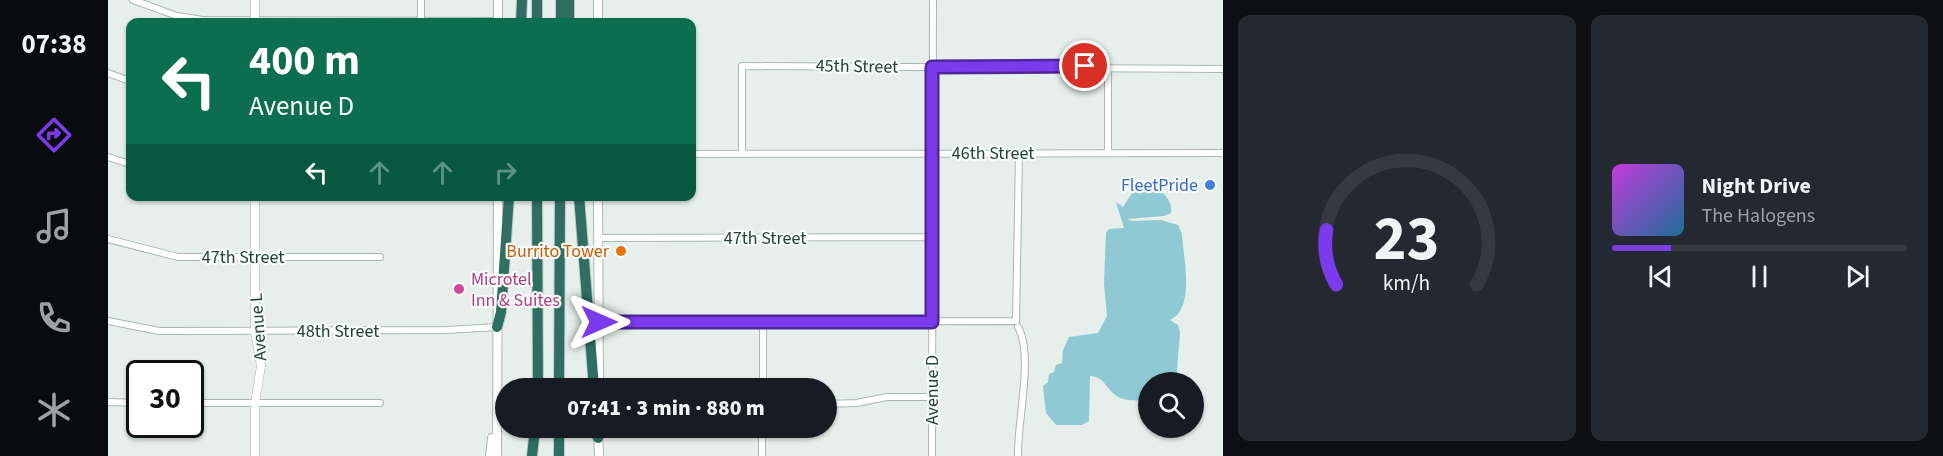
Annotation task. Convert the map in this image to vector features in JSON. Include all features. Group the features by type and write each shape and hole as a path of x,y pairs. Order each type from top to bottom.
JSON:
{"highway":[{"path":"521,18 522,0"},
{"path":"537,0 537,18"},
{"path":"561,0 561,18"},
{"path":"569,0 569,18"},
{"path":"497,327 501,312 509,201"},
{"path":"537,201 538,378"},
{"path":"559,378 560,201"},
{"path":"579,201 593,378"},
{"path":"532,456 535,438"},
{"path":"536,438 537,456"},
{"path":"559,438 559,456"}],"main road":[{"path":"498,0 498,18"},
{"path":"598,0 598,18"},
{"path":"496,378 498,201"},
{"path":"598,201 599,378"},
{"path":"490,456 495,421"},
{"path":"497,438 497,456"},
{"path":"598,438 598,456"}],"street":[{"path":"133,0 187,18"},
{"path":"255,0 255,18"},
{"path":"421,0 421,18"},
{"name":"Avenue D","path":"932,456 933,0"},
{"name":"45th Street","path":"742,154 742,66 1223,69"},
{"path":"1108,68 1108,153"},
{"path":"108,73 126,80"},
{"path":"1018,456 1025,374 1022,336 1017,324 1019,153"},
{"name":"46th Street","path":"696,154 1223,153"},
{"path":"108,157 126,163"},
{"name":"Avenue L","path":"255,201 255,331 261,366 255,403 255,456"},
{"name":"47th Street","path":"598,238 932,237"},
{"name":"47th Street","path":"108,238 178,257 380,257"},
{"name":"48th Street","path":"108,321 159,331 447,330 497,327"},
{"path":"599,322 1017,324"},
{"path":"763,322 763,378"},
{"path":"837,404 856,403 887,397 932,397"},
{"path":"108,402 126,403"},
{"path":"204,403 380,403"},
{"path":"762,438 762,456"}],"water":[{"path":"1152,187 1160,191 1170,204 1171,213 1164,216 1127,219 1132,221 1161,220 1178,225 1182,234 1185,294 1178,314 1170,320 1178,325 1180,333 1177,372 1138,372 1138,401 1120,398 1100,379 1090,376 1089,421 1082,425 1056,425 1046,413 1043,386 1048,382 1049,374 1054,372 1056,365 1062,363 1063,350 1069,337 1098,333 1107,316 1104,284 1106,233 1109,229 1124,228 1116,202 1123,207 1134,190"}],"place":[{"name":"FleetPride","path":"1210,185"},
{"name":"Burrito Tower","path":"621,251"},
{"name":"Microtel Inn & Suites","path":"459,289"}],"route":[{"path":"599,322 932,322 932,67 1085,66"}]}
